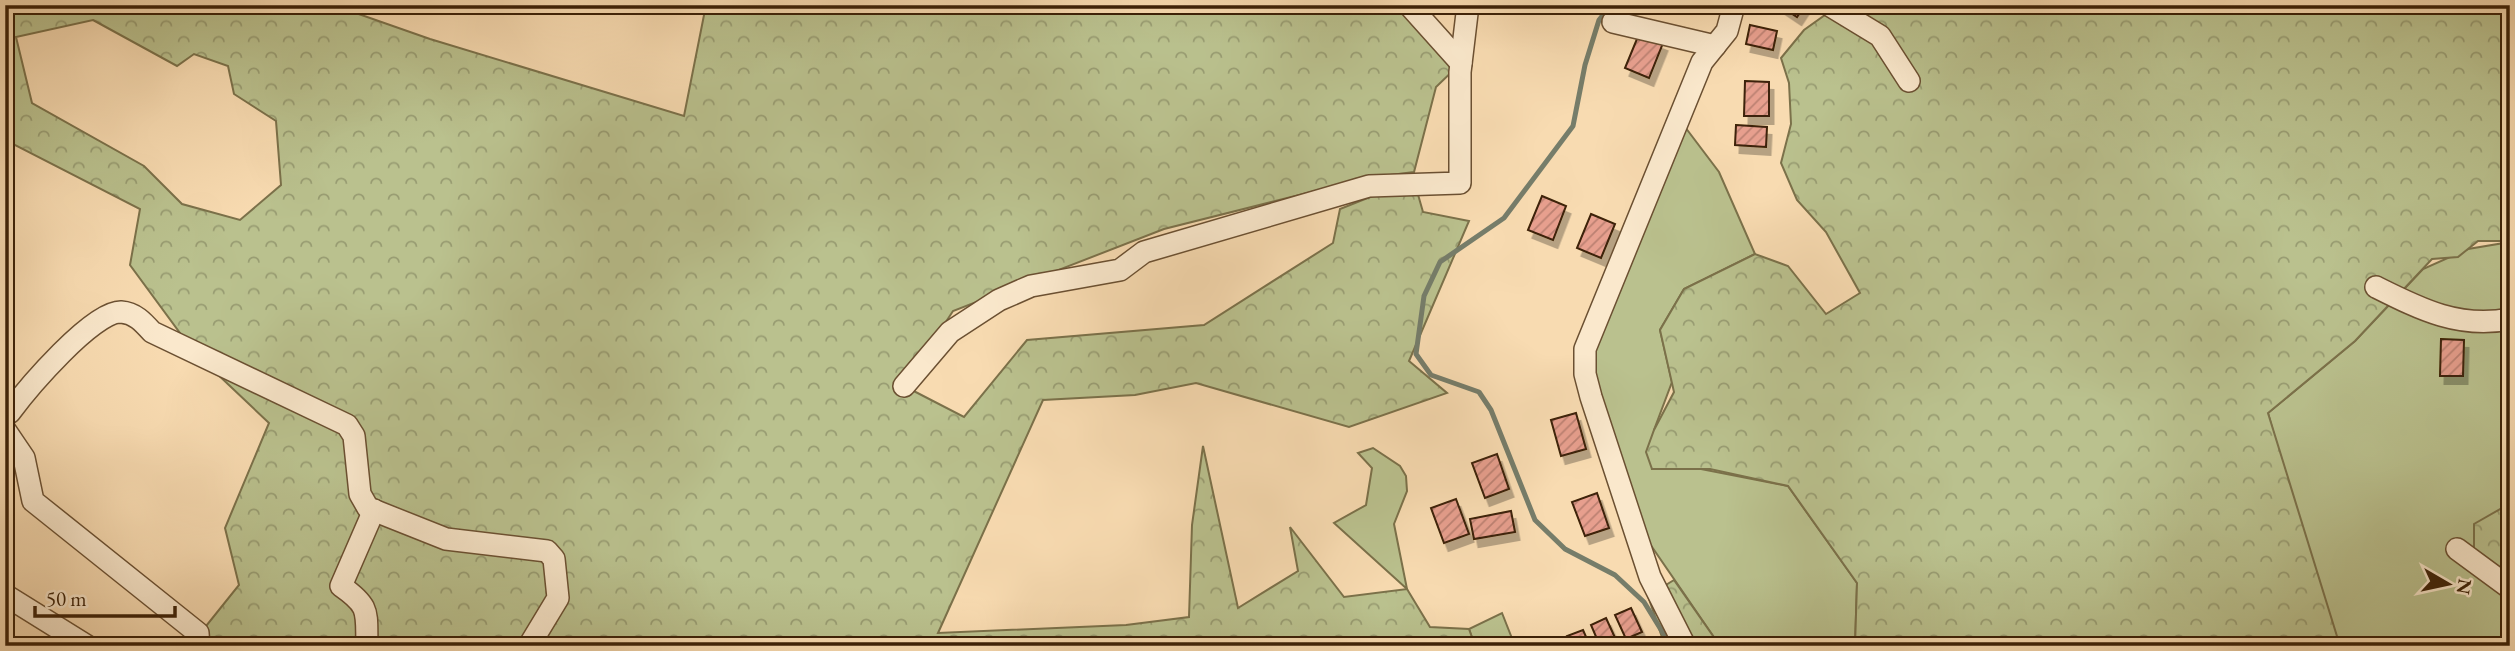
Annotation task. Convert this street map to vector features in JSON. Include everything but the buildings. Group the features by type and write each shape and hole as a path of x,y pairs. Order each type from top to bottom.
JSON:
{"street":[{"path":"1409,5 1461,63"},
{"path":"904,386 950,332 999,300 1031,286 1120,270 1144,252 1369,186 1460,183 1461,63 1468,5"},
{"path":"1685,646 1650,577 1584,374 1585,349 1702,62 1727,31 1734,5"},
{"path":"1829,5 1880,36 1909,80"},
{"path":"1613,22 1715,46"},
{"path":"2376,287 2420,310 2458,321 2487,323 2510,318"},
{"path":"5,411 10,412 44,369 98,322 112,313 123,312 138,317 152,332 347,425 354,436 359,494 368,508 446,539 547,551 554,559 558,598 529,646"},
{"path":"5,430 26,464 33,501 198,633 199,646"},
{"path":"367,646 366,611 361,600 341,586 374,510"},
{"path":"2457,550 2510,588"},
{"path":"5,597 87,646"}],"green space":[{"path":"5,5 333,5 430,39 684,116 706,5 1409,5 1461,63 1436,87 1414,172 1367,178 1164,229 953,311 904,386 964,417 1027,340 1204,325 1333,243 1340,209 1375,195 1417,191 1423,212 1469,221 1409,361 1447,393 1349,427 1196,383 1135,395 1043,400 938,633 1126,625 1189,617 1192,525 1203,446 1238,608 1298,571 1290,527 1344,597 1407,589 1430,627 1469,629 1475,646 190,646 239,585 225,528 269,423 194,352 130,265 140,209 5,140","holes":["93,20 177,66 194,54 228,66 234,94 276,121 281,185 240,220 182,204 144,166 32,103 16,37"]},
{"path":"1839,5 2510,5 2510,241 2478,241 2458,257 2432,259 2355,341 2268,413 2340,646 1855,646 1857,583 1788,486 1710,469 1652,469 1646,452 1674,392 1660,330 1684,289 1755,254 1788,266 1826,314 1860,293 1826,232 1797,200 1781,163 1791,124 1789,83 1781,58 1804,30"},
{"path":"1679,119 1719,172 1755,254 1684,289 1660,330 1672,382 1654,430 1652,469 1701,469 1788,486 1857,583 1855,646 1720,646 1650,544 1585,374"},
{"path":"2510,242 2510,646 2333,646 2268,413 2355,341 2423,269 2468,249"},
{"path":"1373,448 1400,466 1406,476 1407,491 1394,524 1407,589 1334,523 1366,505 1372,468 1358,453"},
{"path":"2509,504 2510,578 2474,552 2474,524"},
{"path":"1674,580 1720,646 1665,646 1648,596"},
{"path":"1502,613 1515,646 1475,646 1469,629"}],"waterway":[{"path":"1611,5 1599,20 1585,65 1573,126 1504,218 1440,262 1424,296 1416,354 1431,375 1479,392 1491,410 1535,520 1565,549 1615,575 1644,602 1671,646"}]}
